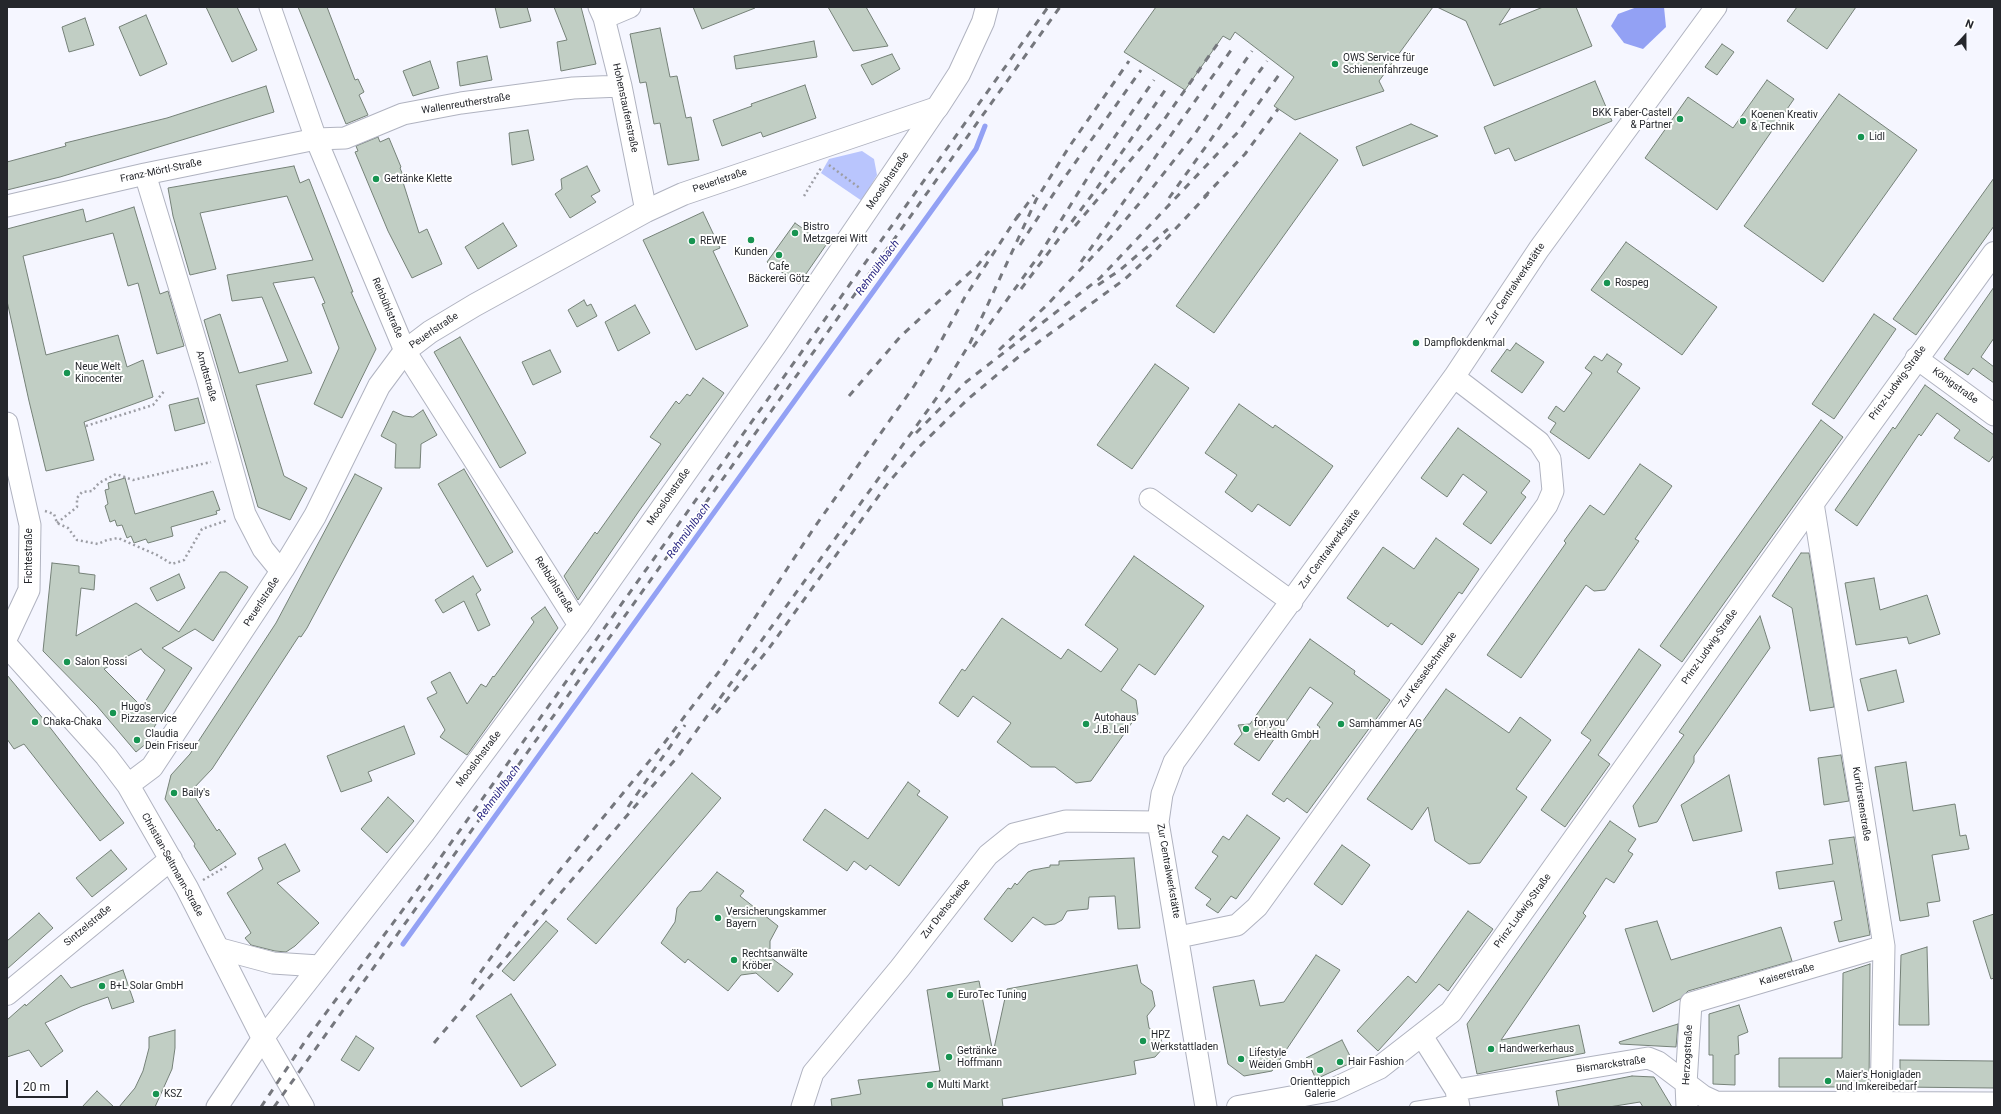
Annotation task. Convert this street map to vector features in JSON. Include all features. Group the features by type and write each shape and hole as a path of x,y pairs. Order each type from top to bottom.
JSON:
{"main road":[{"name":"Mooslohstraße","path":"937,108 959,74 983,22 987,7"},
{"name":"Peuerlstraße","path":"128,785 152,767 283,570 314,516 379,386 405,351 430,332 475,305 646,211 683,194 820,155 937,108"},
{"name":"Prinz-Ludwig-Straße","path":"1238,1107 1332,1090 1379,1068 1451,1012 1812,503 1916,358 1994,253"},
{"name":"Christian-Seltmann-Straße","path":"7,646 100,750 128,785 171,859 263,1038 303,1107"},
{"name":"Sintzelstraße","path":"7,994 171,859"}],"street":[{"name":"Rehbühlstraße","path":"270,7 316,139 405,351 579,625"},
{"path":"602,13 630,7"},
{"name":"Zur Centralwerkstätte","path":"1206,1107 1179,937 1158,822 1162,794 1174,762 1292,602 1454,377 1539,249 1716,7"},
{"name":"Hohenstaufenstraße","path":"602,13 621,86 646,211"},
{"name":"Wallenreutherstraße","path":"316,139 346,138 404,114 461,103 573,88 621,86"},
{"name":"Mooslohstraße","path":"216,1107 263,1038 424,832 579,625 776,345 937,108"},
{"name":"Franz-Mörtl-Straße","path":"7,206 145,174 316,139"},
{"name":"Arndtstraße","path":"145,174 245,514 263,549 273,562 283,570"},
{"name":"Königstraße","path":"1916,358 1994,415"},
{"name":"Zur Kesselschmiede","path":"1179,937 1237,925 1257,907 1547,505 1553,491 1550,459 1539,442 1454,377"},
{"name":"Fichtestraße","path":"7,423 30,525 29,590 7,637"},
{"path":"1150,499 1292,602"},
{"name":"Kurfürstenstraße","path":"1812,503 1884,946 1881,1104"},
{"name":"Zur Drehscheibe","path":"802,1107 813,1073 900,968 988,855 1014,834 1066,821 1158,822"},
{"name":"Kaiserstraße","path":"1691,1003 1884,946"},
{"path":"217,948 273,963 319,966"},
{"name":"Herzogstraße","path":"1687,1107 1686,1084 1691,1003"},
{"path":"1422,1036 1458,1099"},
{"name":"Bismarckstraße","path":"1458,1099 1648,1058 1658,1062 1703,1096 1716,1102 1881,1104 1994,1103"}],"lane":[{"path":"1415,1107 1458,1099"}],"path":[{"path":"804,196 820,155 875,199"},
{"path":"86,426 153,405 165,390"},
{"path":"58,523 77,507 77,498 82,492 92,491 100,483 116,474 133,480 229,457"},
{"path":"26,505 54,514 58,523 68,528 77,540 98,544 107,540 118,538 157,555 172,564 184,560 202,529 245,514"},
{"path":"213,874 229,865"}],"shaded area":[{"path":"1637,7 1664,7 1666,27 1643,49 1624,43 1611,26 1618,14"},
{"path":"862,151 874,159 877,175 862,201 821,173 829,159"}],"building":[{"path":"206,7 237,7 257,50 232,62"},
{"path":"298,7 327,7 355,80 358,79 364,92 359,95 368,115 346,124"},
{"path":"495,7 527,7 531,21 500,28"},
{"path":"554,7 581,7 596,64 561,71 557,42 567,40"},
{"path":"693,7 755,7 755,8 702,29"},
{"path":"828,7 866,7 888,46 853,51"},
{"name":"OWS Service für Schienenfahrzeuge","path":"1156,7 1433,7 1379,81 1384,91 1295,120 1274,106 1294,77 1235,32 1230,40 1223,36 1185,90 1124,52"},
{"path":"1437,7 1511,7 1499,25 1543,7 1576,7 1592,46 1494,86 1466,21"},
{"path":"1797,7 1856,7 1827,49 1787,21"},
{"path":"146,15 167,64 140,76 119,27"},
{"path":"85,18 94,45 69,52 62,27"},
{"path":"660,28 670,77 677,76 686,118 691,117 699,160 668,165 660,123 654,124 646,82 640,83 630,34"},
{"path":"814,41 817,57 736,69 734,56"},
{"path":"1722,44 1734,52 1717,75 1705,67"},
{"path":"892,54 900,69 872,85 861,65"},
{"path":"487,56 492,80 460,86 457,62"},
{"path":"430,61 439,88 413,96 403,71"},
{"path":"1767,80 1794,99 1717,210 1645,158 1688,97 1733,128"},
{"path":"1595,81 1612,121 1515,161 1509,148 1495,154 1484,127"},
{"path":"805,85 816,118 763,137 761,132 722,146 713,120 752,106 751,104"},
{"path":"266,86 274,112 60,177 7,190 7,162 66,146 65,143 167,118"},
{"path":"1839,94 1917,150 1823,282 1744,226"},
{"path":"1411,124 1438,136 1363,166 1356,147"},
{"path":"528,130 534,160 512,165 509,133"},
{"path":"1300,133 1338,160 1214,333 1176,306"},
{"path":"378,137 380,142 389,138 401,167 400,168 404,178 402,179 419,233 427,229 442,264 412,278 388,231 355,152 358,151 356,146"},
{"path":"294,166 300,183 309,179 353,292 351,292 376,349 342,418 314,404 339,348 322,304 325,303 314,277 273,283 312,373 256,385 284,476 307,488 290,520 258,507 204,320 220,314 239,373 288,361 262,297 232,301 227,275 313,260 287,196 200,213 216,269 190,275 173,216 168,188"},
{"path":"587,166 600,191 591,196 596,202 570,218 555,194 562,189 561,179"},
{"path":"1994,178 1994,226 1916,335 1893,319"},
{"path":"134,207 160,294 168,291 184,346 157,354 138,283 128,286 113,233 23,256 46,355 118,335 127,367 143,360 153,397 84,422 94,460 46,471 7,301 7,229 83,209 86,222"},
{"path":"703,212 720,248 713,251 748,326 696,350 643,240"},
{"path":"503,223 517,246 478,269 465,247"},
{"path":"795,223 826,245 799,284 767,262"},
{"path":"1626,242 1717,307 1682,355 1591,290"},
{"path":"1994,287 1994,338 1981,357 1994,367 1994,383 1973,368 1968,375 1944,359"},
{"path":"584,300 587,306 591,304 597,316 577,327 568,310"},
{"path":"635,305 650,333 618,351 605,322"},
{"path":"1874,314 1896,329 1834,419 1812,404"},
{"path":"460,337 526,453 500,468 434,352"},
{"path":"1516,343 1544,362 1522,393 1491,371 1507,349 1510,351"},
{"path":"550,350 561,372 533,385 522,362"},
{"path":"1607,354 1622,364 1617,372 1640,388 1589,459 1550,432 1556,423 1548,418 1556,406 1564,412 1592,373 1585,368 1594,356 1602,361"},
{"path":"1155,364 1189,388 1132,469 1097,445"},
{"path":"703,378 724,393 639,511 578,600 564,576 595,532 597,534 661,444 650,437 676,401 679,404 687,394 690,396"},
{"path":"1925,385 1994,435 1994,455 1989,462 1954,438 1960,430 1937,413 1921,436 1919,434 1857,526 1835,510 1893,427 1895,429"},
{"path":"198,398 205,423 175,431 169,405"},
{"path":"1239,404 1273,428 1275,425 1333,466 1290,526 1258,504 1252,512 1225,492 1237,475 1205,453"},
{"path":"423,410 437,435 421,444 420,468 395,468 396,444 381,436 393,411 404,416 413,417"},
{"path":"1821,420 1843,437 1682,662 1660,646"},
{"path":"1458,428 1530,481 1521,493 1526,497 1491,544 1463,524 1487,492 1463,474 1447,497 1421,478"},
{"path":"1640,464 1672,486 1635,539 1639,541 1605,590 1594,591 1586,585 1521,678 1487,655 1566,543 1564,541 1590,505 1604,515"},
{"path":"464,469 513,552 487,567 438,484"},
{"path":"355,474 382,488 307,628 301,637 299,636 212,769 191,791 217,831 219,829 236,854 210,871 194,846 195,844 165,799 171,775 190,754 276,623"},
{"path":"125,478 135,514 213,491 220,510 216,511 217,514 171,527 173,536 148,543 146,539 134,543 131,536 127,538 122,525 117,526 115,520 110,522 105,506 108,504 105,490 109,489 108,483"},
{"path":"1436,538 1479,569 1462,594 1459,592 1422,645 1391,623 1388,627 1347,598 1383,547 1414,569"},
{"path":"1801,553 1809,553 1834,707 1810,711 1792,608 1772,596"},
{"path":"1134,556 1204,606 1155,675 1139,664 1121,690 1136,700 1138,714 1091,781 1076,783 1055,767 1031,767 997,742 1011,723 973,696 958,717 939,703 962,669 965,671 1002,618 1061,659 1068,649 1101,672 1118,649 1085,625"},
{"path":"52,563 79,566 79,573 95,575 94,590 81,588 76,636 136,603 179,632 220,572 226,572 248,587 213,641 195,629 162,648 192,668 156,724 148,738 148,742 136,752 97,706 43,651","holes":["141,649 165,670 142,707 104,669"]},
{"path":"179,574 185,588 157,601 150,588"},
{"path":"473,576 481,590 476,594 490,625 478,631 464,601 443,613 435,600"},
{"path":"1874,578 1880,610 1927,595 1940,634 1909,644 1907,637 1856,645 1845,583"},
{"path":"545,607 558,628 467,755 440,737 445,730 427,698 437,693 431,682 450,672 467,704 481,684 486,687 534,622 531,618"},
{"path":"1760,616 1770,648 1694,756 1694,762 1657,822 1639,827 1633,806 1684,735 1679,732"},
{"path":"1310,639 1355,671 1354,674 1390,700 1307,813 1287,798 1284,802 1272,794 1320,727 1317,725 1333,703 1310,687 1259,761 1234,744 1242,734 1238,725 1250,724"},
{"path":"1639,649 1661,665 1598,755 1610,764 1565,827 1541,810 1591,740 1581,733"},
{"path":"1896,670 1904,702 1868,711 1860,679"},
{"path":"7,675 45,721 124,823 100,841 24,744 14,749 7,739"},
{"path":"1446,689 1509,733 1520,717 1551,740 1516,789 1527,797 1480,863 1469,864 1435,841 1428,807 1412,830 1367,799"},
{"path":"404,726 415,754 368,772 372,781 341,792 327,756"},
{"path":"1841,755 1849,801 1824,805 1818,758"},
{"path":"1906,762 1913,811 1955,804 1960,836 1966,835 1969,849 1932,855 1940,901 1927,903 1929,916 1900,921 1875,767"},
{"path":"692,773 721,798 596,944 567,919"},
{"path":"1729,775 1742,831 1693,841 1681,805"},
{"path":"908,782 920,791 917,795 948,817 899,886 870,865 866,870 854,861 847,871 803,840 825,809 868,839"},
{"path":"388,797 414,821 387,853 361,829"},
{"path":"1247,815 1280,838 1236,899 1231,896 1218,913 1206,905 1211,899 1195,888 1218,856 1212,852 1223,836 1229,840"},
{"path":"1610,821 1636,839 1628,851 1633,854 1614,883 1606,878 1583,913 1586,916 1501,1040 1579,1025 1585,1053 1477,1074 1467,1024"},
{"path":"1854,837 1870,935 1839,942 1834,922 1842,920 1834,881 1779,889 1776,872 1833,864 1829,840"},
{"path":"285,844 300,871 277,883 319,923 295,946 286,952 251,945 245,938 251,933 227,893 263,869 258,858"},
{"path":"1342,845 1370,865 1342,905 1314,884"},
{"path":"111,850 127,869 92,897 76,878"},
{"path":"1134,858 1140,928 1118,929 1115,896 1089,897 1088,909 1067,911 1062,920 1055,924 1045,925 1033,917 1012,942 984,919 1008,888 1011,889 1015,883 1017,885 1028,872 1050,867 1050,865 1059,865 1059,861"},
{"path":"717,872 744,891 740,896 778,926 770,941 770,957 793,974 778,992 756,973 741,975 728,991 688,959 685,963 661,943 675,922 677,908 690,892 701,891"},
{"path":"1468,911 1493,929 1448,991 1439,984 1378,1051 1357,1031 1408,976 1416,983"},
{"path":"39,913 53,928 7,969 7,941"},
{"path":"1994,914 1994,978 1991,979 1973,921"},
{"path":"546,921 558,931 514,981 502,971"},
{"path":"1657,921 1671,960 1781,927 1792,961 1688,991 1680,999 1653,1012 1625,929"},
{"path":"1927,947 1929,1025 1899,1025 1901,955"},
{"path":"1316,955 1340,970 1272,1071 1244,1076 1228,1064 1213,987 1254,980 1260,1006 1284,1002"},
{"path":"1870,964 1869,1087 1779,1087 1779,1058 1842,1058 1843,973"},
{"path":"1137,965 1141,983 1152,991 1155,1006 1147,1016 1149,1028 1160,1034 1163,1048 1155,1057 1134,1061 1136,1074 1002,1099 1003,1107 832,1107 831,1099 861,1094 858,1080 940,1071 927,990 979,981 993,1053 1007,989"},
{"path":"123,970 134,1002 112,1009 108,997 82,1006 45,1023 63,1051 41,1067 29,1050 7,1057 7,1020 25,1004 26,1006 61,975 71,988"},
{"path":"511,994 556,1065 521,1087 476,1016"},
{"path":"1739,1005 1748,1032 1738,1036 1739,1054 1735,1055 1735,1085 1713,1084 1713,1055 1709,1055 1709,1014"},
{"path":"1678,1024 1676,1047 1620,1044 1619,1042"},
{"path":"175,1030 175,1048 172,1069 155,1107 119,1107 135,1088 143,1071 149,1048 149,1037"},
{"path":"356,1036 374,1048 359,1071 341,1060"},
{"path":"1342,1040 1353,1062 1316,1079 1306,1058"},
{"path":"1900,1060 1994,1061 1994,1088 1900,1087"},
{"path":"1632,1076 1654,1077 1672,1107 1643,1107 1640,1102 1609,1107 1559,1107 1556,1091"},
{"path":"97,1091 114,1107 82,1107"}],"waterway":[{"name":"Rehmühlbach","path":"403,944 976,149 985,126"}],"railway":[{"path":"261,1107 308,1037 408,903 1048,7"},
{"path":"274,1107 1060,7"},
{"path":"1075,226 1161,124 1221,39"},
{"path":"1081,262 1234,46"},
{"path":"999,350 1046,306 1110,238 1149,192 1194,135 1252,51"},
{"path":"434,1043 679,755 938,396 970,343 1036,200 1069,147 1129,61"},
{"path":"1169,198 1267,61"},
{"path":"1020,245 1060,184 1141,70"},
{"path":"916,433 966,382 1100,278 1238,132 1281,72"},
{"path":"973,347 1040,254 1098,161 1154,80"},
{"path":"1021,289 1092,195 1166,89"},
{"path":"1204,197 1245,154 1278,109"},
{"path":"716,713 767,651 888,483 918,448 968,399 1022,354 1125,279 1152,254 1208,194"},
{"path":"1016,219 1034,195"},
{"path":"472,984 510,931 665,742 721,669 814,528 914,386 934,354 965,297 1019,214"},
{"path":"1098,285 1120,270 1168,229"},
{"path":"849,396 901,336 978,265 989,251"},
{"path":"628,807 685,725"}],"place":[{"name":"OWS Service für Schienenfahrzeuge","path":"1335,64"},
{"name":"BKK Faber-Castell & Partner","path":"1680,119"},
{"name":"Koenen Kreativ & Technik","path":"1743,121"},
{"name":"Lidl","path":"1861,137"},
{"name":"Getränke Klette","path":"376,179"},
{"name":"Bistro Metzgerei Witt","path":"795,233"},
{"name":"Kunden","path":"751,240"},
{"name":"REWE","path":"692,241"},
{"name":"Cafe Bäckerei Götz","path":"779,255"},
{"name":"Rospeg","path":"1607,283"},
{"name":"Dampflokdenkmal","path":"1416,343"},
{"name":"Neue Welt Kinocenter","path":"67,373"},
{"name":"Salon Rossi","path":"67,662"},
{"name":"Hugo's Pizzaservice","path":"113,713"},
{"name":"Chaka-Chaka","path":"35,722"},
{"name":"Autohaus J.B. Lell","path":"1086,724"},
{"name":"Samhammer AG","path":"1341,724"},
{"name":"for you eHealth GmbH","path":"1246,729"},
{"name":"Claudia Dein Friseur","path":"137,740"},
{"name":"Baily's","path":"174,793"},
{"name":"Versicherungskammer Bayern","path":"718,918"},
{"name":"Rechtsanwälte Kröber","path":"734,960"},
{"name":"B+L Solar GmbH","path":"102,986"},
{"name":"EuroTec Tuning","path":"950,995"},
{"name":"HPZ Werkstattladen","path":"1143,1041"},
{"name":"Handwerkerhaus","path":"1491,1049"},
{"name":"Getränke Hoffmann","path":"949,1057"},
{"name":"Lifestyle Weiden GmbH","path":"1241,1059"},
{"name":"Hair Fashion","path":"1340,1062"},
{"name":"Orientteppich Galerie","path":"1320,1070"},
{"name":"Maier's Honigladen und Imkereibedarf","path":"1828,1081"},
{"name":"Multi Markt","path":"930,1085"},
{"name":"KSZ","path":"156,1094"}]}
